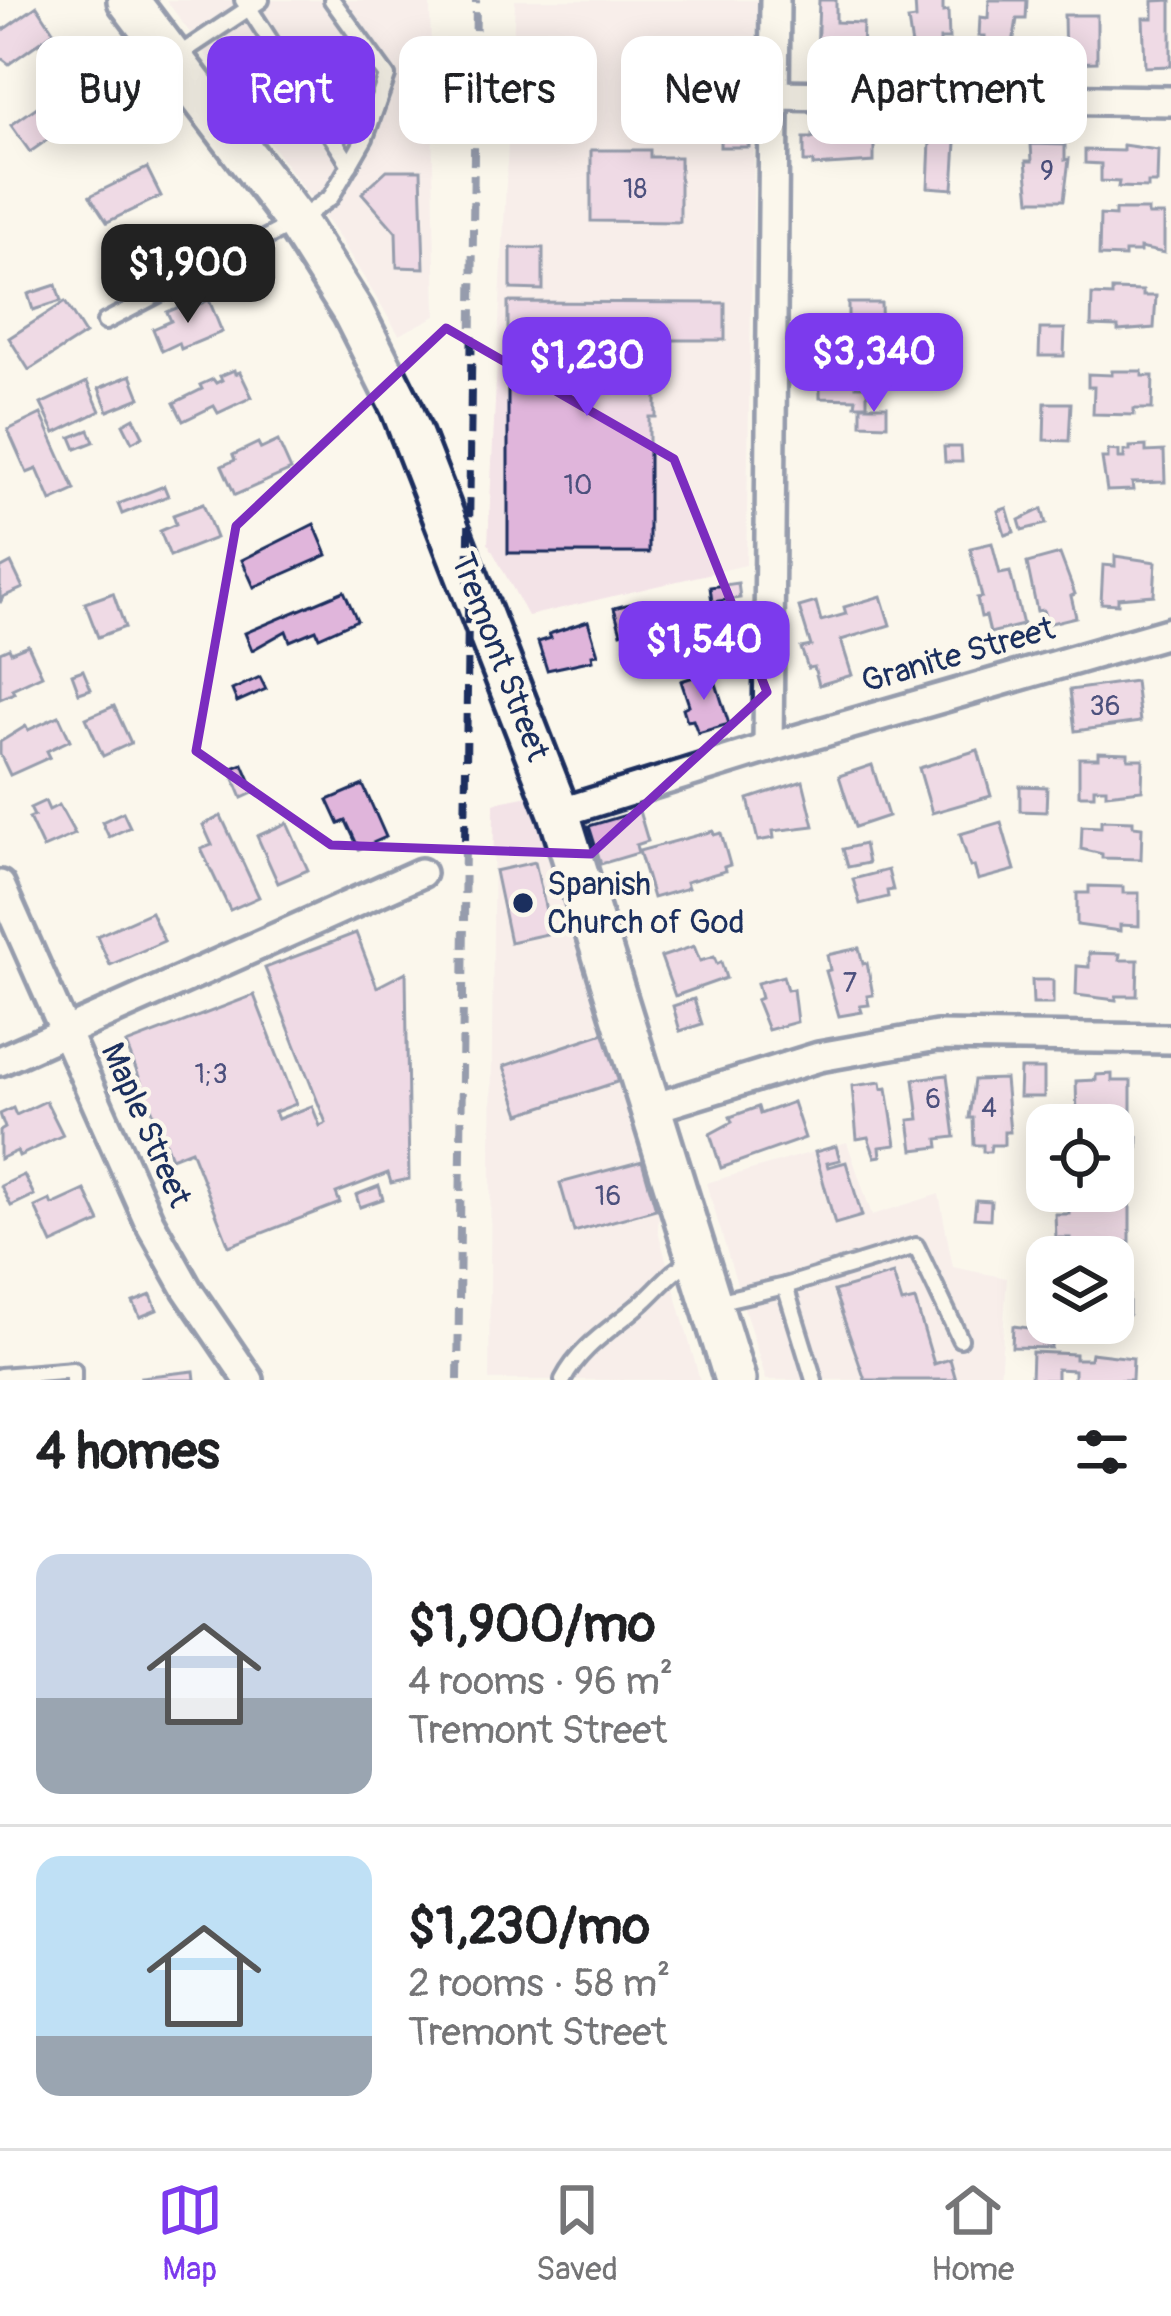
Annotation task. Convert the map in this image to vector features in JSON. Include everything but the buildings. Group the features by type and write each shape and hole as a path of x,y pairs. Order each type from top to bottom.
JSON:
{"main road":[{"name":"Tremont Street","path":"128,0 155,36"},
{"name":"Tremont Street","path":"183,72 296,222 353,312 401,407 559,813 735,1380"}],"street":[{"path":"775,0 775,36"},
{"path":"783,95 1171,101"},
{"path":"768,748 774,144"},
{"name":"Granite Street","path":"559,813 1171,632"},
{"path":"0,1061 421,873"},
{"name":"Maple Street","path":"0,886 162,1248 249,1380"},
{"path":"652,1108 818,1057 937,1036 1171,1040"}],"lane":[{"path":"105,322 296,222 332,197 365,138 387,76 332,0"},
{"path":"183,52 251,3 350,164"},
{"path":"712,1304 916,1246 960,1339"},
{"path":"563,1380 573,1361 643,1302 672,1270 698,1256"},
{"path":"785,1286 814,1380"},
{"path":"0,1376 73,1370 73,1380"}],"highlighted area":[{"path":"446,328 674,459 767,692 591,854 331,845 196,751 236,526"}],"shaded area":[{"path":"166,0 430,0 431,36 399,36 399,144 433,144 436,316 399,335 340,239 271,144 375,144 375,36 207,36 207,56"},
{"path":"515,0 757,0 756,36 621,36 621,144 754,144 746,565 528,616 488,543 508,144 597,144 597,36 513,36"},
{"path":"528,796 659,1201 658,1231 700,1380 489,1380 494,803"},
{"path":"847,1142 872,1215 939,1194 953,1267 1007,1278 1000,1380 766,1380 706,1183"}],"railway":[{"path":"458,1380 476,0"}],"place":[{"name":"Spanish Church of God","path":"523,903"}]}
